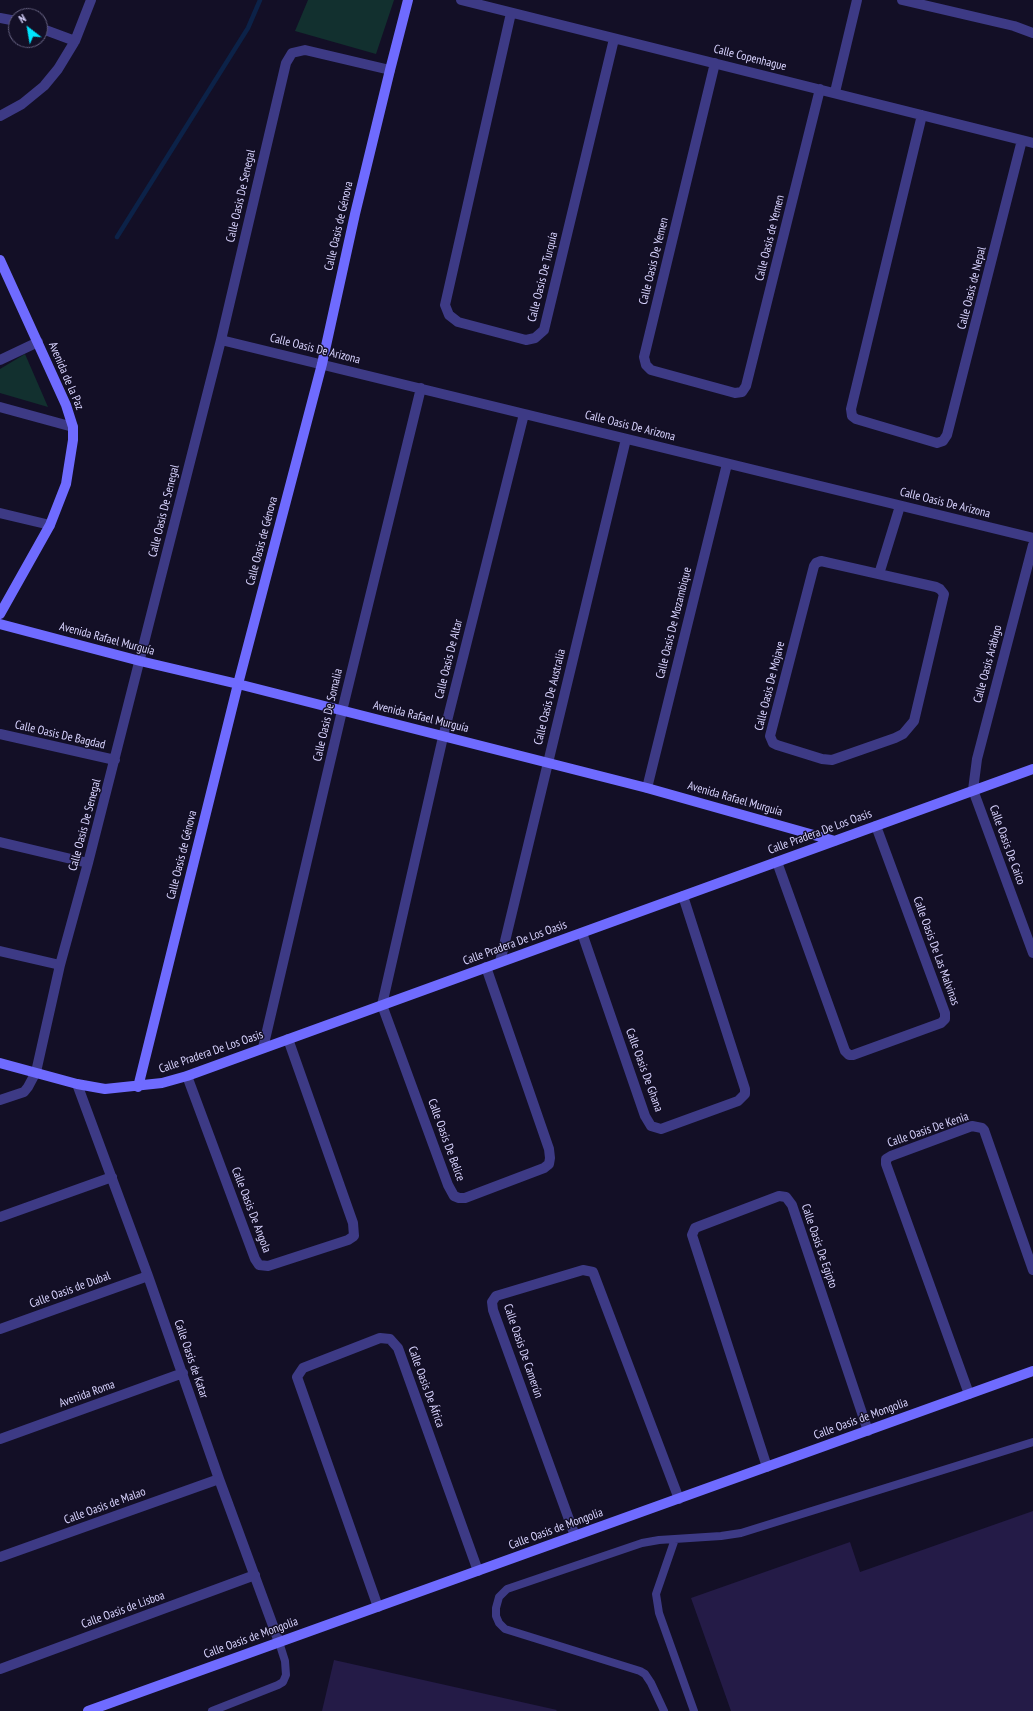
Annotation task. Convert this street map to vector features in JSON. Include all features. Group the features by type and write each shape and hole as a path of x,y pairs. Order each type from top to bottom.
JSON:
{"street":[{"path":"0,116 22,104 44,86 58,69 75,41 91,0"},
{"name":"Calle Oasis de Génova","path":"138,1087 238,684 322,364 355,214 408,0"},
{"name":"Calle Copenhague","path":"461,0 614,39 835,92 1033,143"},
{"path":"835,92 857,0"},
{"path":"902,0 1014,26 1033,33"},
{"name":"Calle Oasis De Turquía","path":"511,13 445,305 449,315 458,322 526,340 535,338 544,330 614,39"},
{"path":"48,31 75,41"},
{"name":"Calle Oasis De Senegal","path":"0,1100 24,1092 36,1072 60,965 115,760 221,340 286,63 292,53 305,50 390,70"},
{"name":"Calle Oasis De Yemen","path":"715,63 644,358 646,365 651,370 735,393 742,392"},
{"name":"Calle Oasis de Yemen","path":"742,392 746,386 820,89"},
{"name":"Calle Oasis de Nepal","path":"922,115 851,410 852,416 856,419 937,443 943,441 947,435 1022,140"},
{"name":"Avenida de la Paz","path":"0,260 66,405 73,427 73,440 66,484 50,525 0,614"},
{"name":"Calle Oasis De Arizona","path":"221,340 1033,538"},
{"path":"0,360 38,342"},
{"name":"Calle Oasis De Somalia","path":"263,1048 342,711 421,388"},
{"path":"0,407 73,427"},
{"name":"Calle Oasis De Altar","path":"382,1005 443,737 524,414"},
{"name":"Calle Oasis De Australia","path":"500,962 626,439"},
{"name":"Calle Oasis De Mozambique","path":"647,788 727,464"},
{"path":"879,574 900,506"},
{"path":"0,513 50,525"},
{"name":"Calle Oasis Arábigo","path":"973,790 977,759 1033,545"},
{"name":"Calle Oasis De Mojave","path":"825,561 879,574 936,587 944,594 914,721 903,734 895,738 832,760 822,759 772,743 770,736 816,563 825,561"},
{"name":"Avenida Rafael Murguía","path":"0,624 140,662 238,684 443,737 548,762 647,788 835,841"},
{"name":"Calle Oasis De Bagdad","path":"0,734 115,760"},
{"name":"Calle Pradera De Los Oasis","path":"0,1063 77,1084 105,1089 162,1084 288,1040 1033,769"},
{"name":"Calle Oasis De Caico","path":"973,790 1033,953"},
{"name":"Calle Oasis De Las Malvinas","path":"778,862 845,1051 849,1055 853,1056 941,1023 945,1018 945,1013 876,826"},
{"path":"0,842 88,863"},
{"name":"Calle Oasis De Ghana","path":"582,933 645,1116 651,1126 662,1129 738,1100 745,1094 745,1089 683,896"},
{"path":"0,951 60,965"},
{"name":"Calle Oasis De Belice","path":"382,1005 450,1191 454,1196 459,1198 465,1198 479,1193 544,1168 549,1164 550,1158 549,1149 486,967"},
{"name":"Calle Oasis De Angola","path":"187,1076 254,1258 259,1265 268,1266 348,1240 354,1236 353,1224 288,1040"},
{"name":"Calle Oasis de Katar","path":"77,1084 148,1276 219,1479 279,1642"},
{"name":"Calle Oasis De Kenia","path":"969,1394 889,1172 886,1159 972,1126 982,1128 984,1130 1033,1270"},
{"path":"0,1217 112,1177"},
{"name":"Calle Oasis De Egipto","path":"767,1467 692,1235 695,1228 779,1196 786,1197 792,1205 868,1431"},
{"name":"Calle Oasis De Camerún","path":"576,1536 493,1310 492,1302 496,1296 583,1270 593,1272 596,1276 679,1499"},
{"name":"Calle Oasis de Dubal","path":"0,1329 148,1276"},
{"name":"Calle Oasis De África","path":"378,1606 297,1376 303,1368 380,1338 390,1339 398,1348 478,1571"},
{"name":"Calle Oasis de Mongolia","path":"88,1711 1033,1371"},
{"name":"Avenida Roma","path":"0,1439 182,1373"},
{"name":"Calle Oasis de Malao","path":"0,1557 219,1479"},
{"name":"Calle Oasis de Lisboa","path":"0,1670 255,1576"}],"lane":[{"path":"664,1711 654,1688 645,1674 504,1629 497,1620 496,1608 499,1597 507,1589 642,1543 712,1537 741,1532 1033,1442"},
{"path":"675,1539 656,1594 659,1613 694,1711"},
{"path":"212,1711 283,1682 286,1675 285,1661 279,1642"}],"green space":[{"path":"308,0 394,0 376,54 295,31"},
{"path":"25,354 48,407 0,393 0,369"}],"building":[{"path":"1033,1511 1033,1711 731,1711 691,1598 850,1542 860,1572"},
{"path":"334,1660 557,1710 322,1711"}],"waterway":[{"path":"117,237 248,28 260,0"}]}
